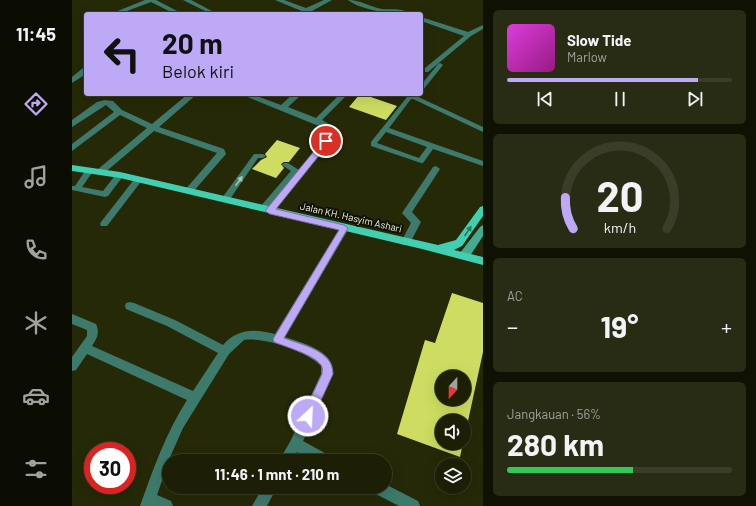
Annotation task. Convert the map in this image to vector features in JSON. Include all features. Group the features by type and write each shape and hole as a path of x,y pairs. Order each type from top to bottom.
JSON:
{"main road":[{"name":"Jalan KH. Hasyim Ashari","path":"72,168 120,175 422,245 483,261"},
{"path":"422,245 448,247 459,243 483,209"},
{"path":"464,256 483,229"}],"street":[{"path":"118,12 151,0 176,12"},
{"path":"186,0 209,12"},
{"path":"278,0 301,11 328,0"},
{"path":"351,0 382,10 394,10 400,12"},
{"path":"160,12 167,8"},
{"path":"423,20 469,35"},
{"path":"428,70 469,35 483,27"},
{"path":"72,81 84,72"},
{"path":"95,171 153,128 191,96"},
{"path":"249,96 317,121 336,130 266,210"},
{"path":"282,108 296,96"},
{"path":"317,121 342,96"},
{"path":"72,124 105,102 110,104 119,112 153,128 199,142 223,152 189,191"},
{"path":"72,148 119,112"},
{"path":"406,242 416,222 407,213 436,169"},
{"path":"278,339 344,228"},
{"path":"130,306 171,323 225,351"},
{"path":"72,319 89,325 94,330 92,337 72,366"},
{"path":"166,506 149,503 166,454 179,424 225,351 234,342 246,335 260,334 278,339 315,355 323,360 328,366 327,374 289,454"},
{"path":"85,348 195,398"},
{"path":"295,444 314,454"},
{"path":"259,506 266,494"},
{"path":"390,494 413,506"}],"lane":[{"path":"423,86 440,65"},
{"path":"414,96 409,98 373,144 421,161 431,146"},
{"path":"418,96 483,130"},
{"path":"384,129 483,164"},
{"path":"225,200 256,156 263,156"},
{"path":"266,210 295,170 286,165"},
{"path":"74,188 95,171"},
{"path":"74,188 106,194 120,175"},
{"path":"104,224 139,180"}],"building":[{"path":"358,96 368,96 397,106 386,120 349,107"},
{"path":"277,140 300,148 289,162 284,162 281,164 284,168 276,178 252,169 261,160 267,157 265,154"},
{"path":"452,293 483,303 483,352 470,414 435,414 435,448 397,434 425,340 435,343"},
{"path":"441,450 462,450 460,457"}],"route":[{"path":"308,416 327,374 328,366 323,360 315,355 278,339 344,228 270,211 326,141"}]}
